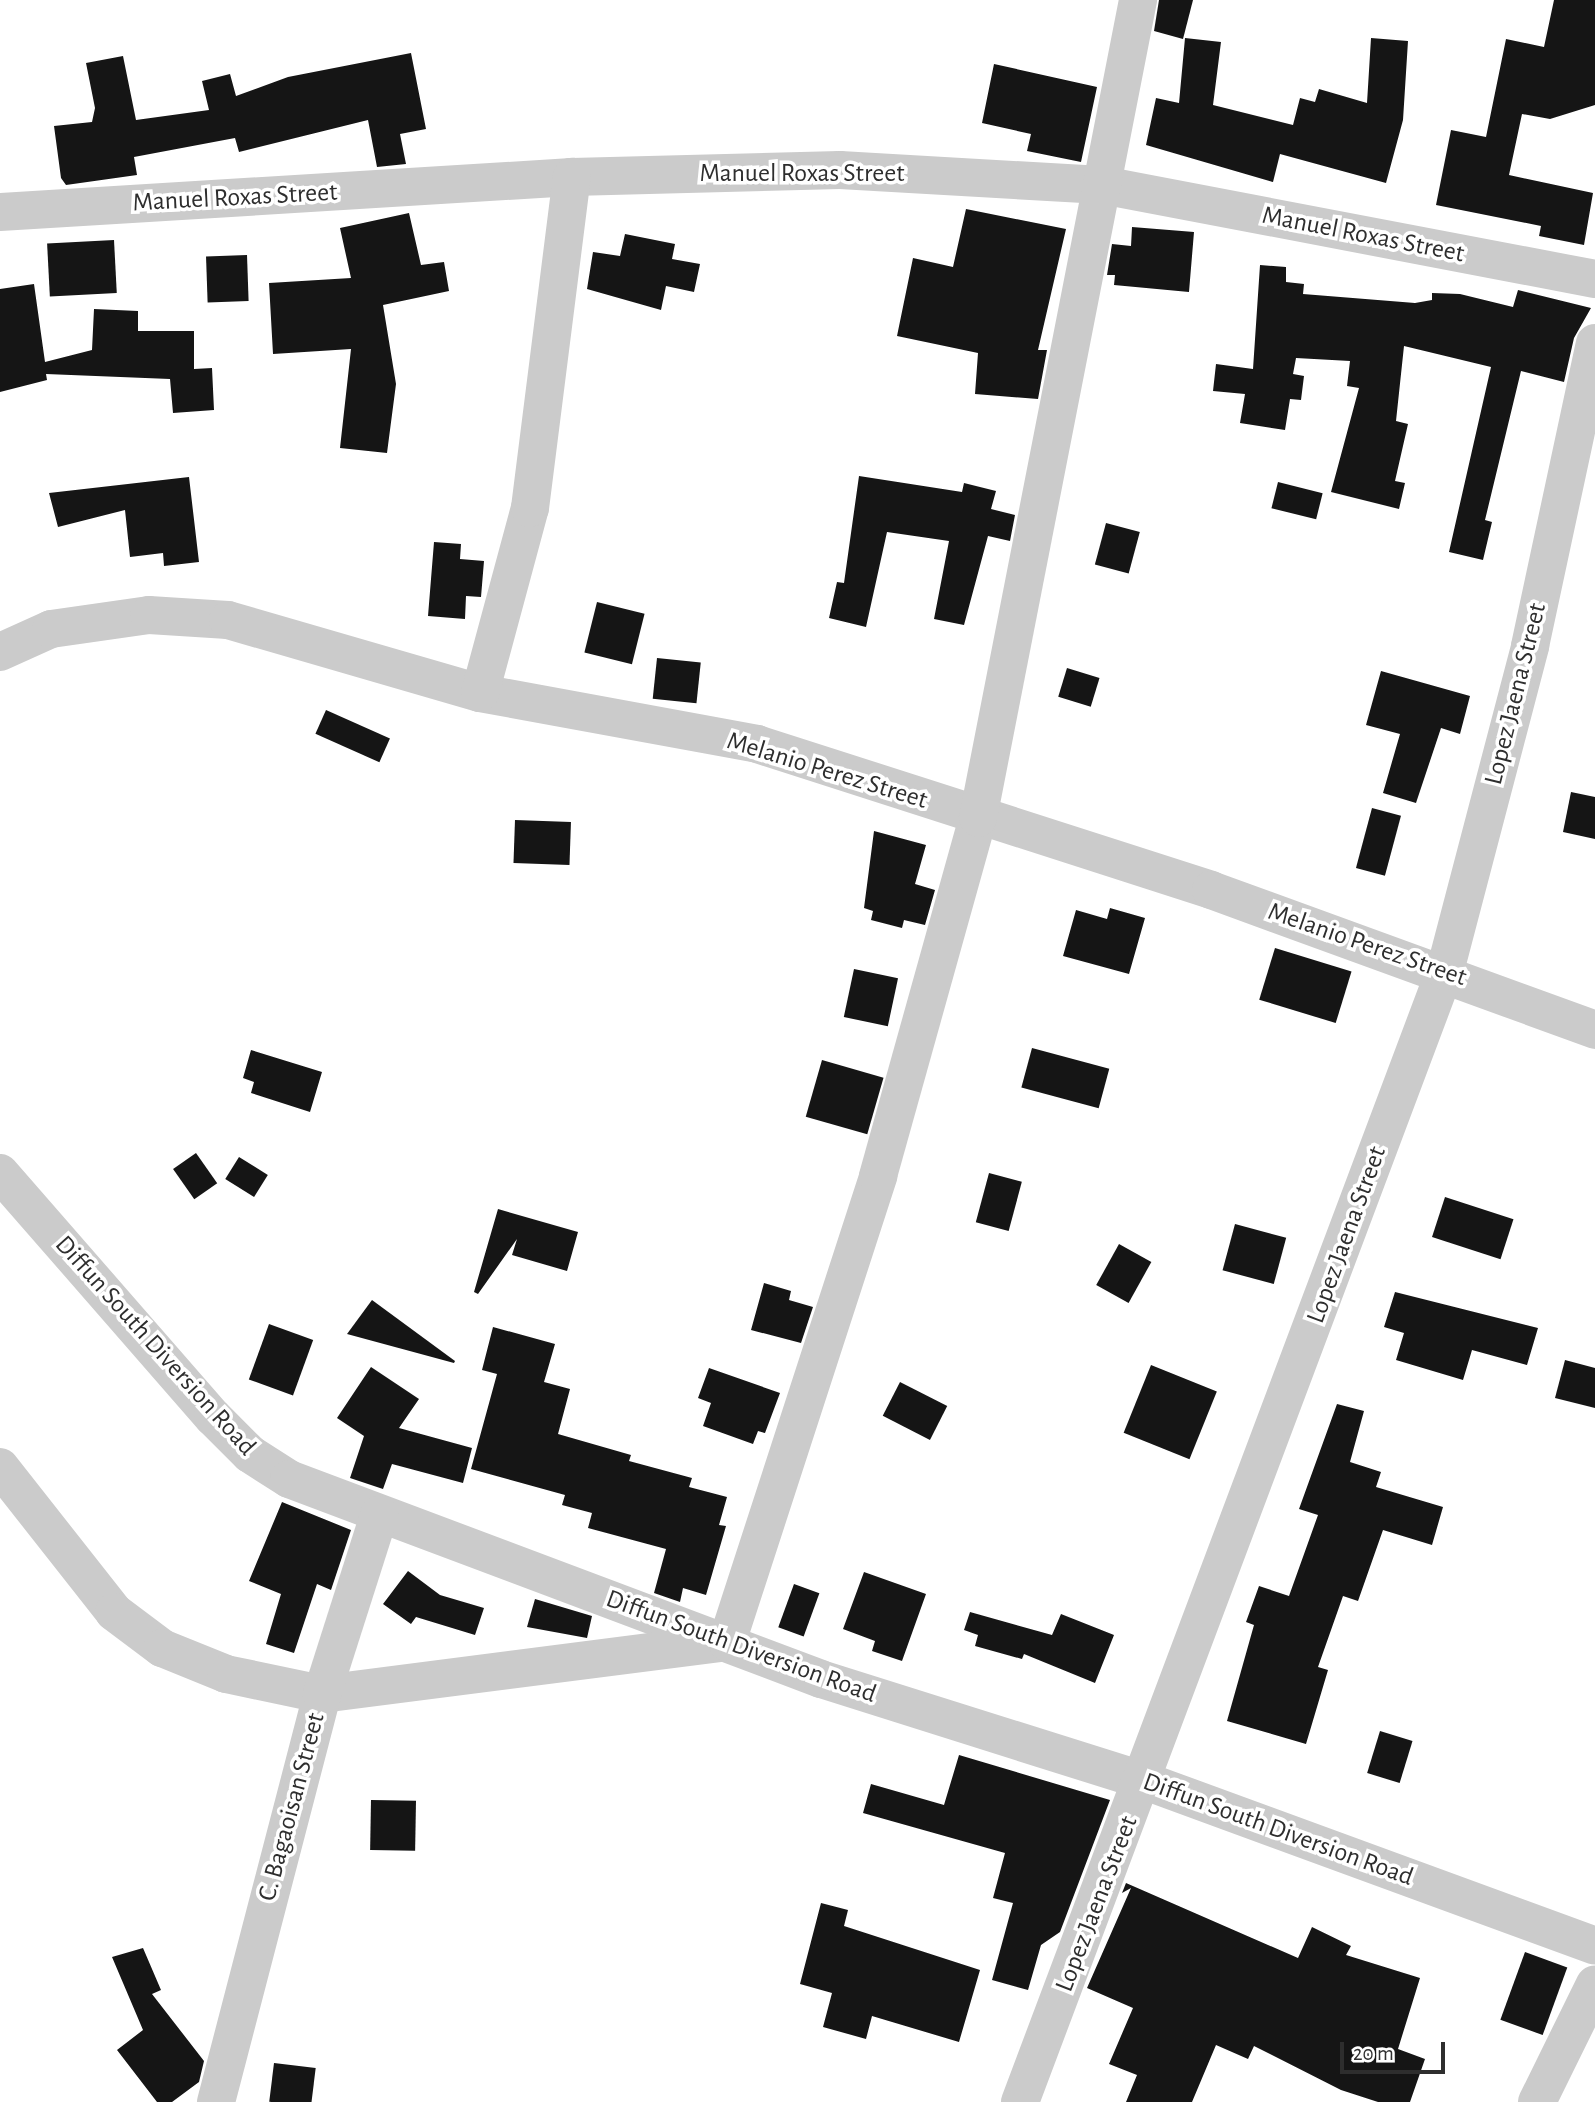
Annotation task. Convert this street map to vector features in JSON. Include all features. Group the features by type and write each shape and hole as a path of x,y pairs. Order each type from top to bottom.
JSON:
{"street":[{"path":"0,1467 114,1612 162,1648 226,1674 321,1693 727,1642 878,1176 978,818 1138,0"},
{"name":"Manuel Roxas Street","path":"0,212 572,177 840,170 1102,185 1595,279"},
{"path":"480,693 530,508 572,177"},
{"name":"Lopez Jaena Street","path":"1020,2102 1145,1781 1445,971 1530,646 1595,343"},
{"name":"Melanio Perez Street","path":"0,652 51,629 149,615 228,620 480,693 757,744 1445,971 1595,1030"},
{"name":"Diffun South Diversion Road","path":"0,1173 250,1454 289,1479 821,1679 1145,1781 1595,1946"},
{"name":"C. Bagaoisan Street","path":"216,2102 321,1693 379,1515"},
{"path":"1537,2102 1595,1984"}],"building":[{"path":"1159,0 1193,0 1183,39 1154,31"},
{"path":"1554,0 1595,0 1595,105 1550,119 1522,114 1509,175 1593,193 1584,245 1539,236 1541,226 1436,205 1451,130 1486,137 1506,39 1544,47"},
{"path":"1185,38 1221,42 1213,105 1293,125 1300,98 1315,102 1319,89 1367,103 1371,38 1408,41 1403,120 1386,183 1280,154 1273,182 1146,145 1156,98 1179,103"},
{"path":"411,53 426,129 400,134 406,164 377,167 368,120 239,152 235,138 134,157 137,175 66,185 61,178 54,126 92,122 95,108 86,63 123,56 136,120 209,110 202,81 230,74 236,96 288,77"},
{"path":"994,64 1097,87 1081,162 1027,151 1031,134 982,123"},
{"path":"966,209 1066,229 1038,350 1047,350 1038,399 975,394 978,353 897,336 913,258 953,267"},
{"path":"409,213 421,265 444,262 449,291 383,305 396,384 387,453 340,448 351,349 273,354 269,283 351,278 340,228"},
{"path":"1132,227 1194,232 1189,292 1114,285 1115,275 1107,275 1112,244 1131,246"},
{"path":"625,234 675,244 672,259 700,264 694,292 666,286 661,310 587,289 593,252 620,256"},
{"path":"114,240 117,293 50,296 47,244"},
{"path":"247,255 249,301 208,302 206,256"},
{"path":"1260,265 1286,267 1286,282 1304,284 1303,294 1415,303 1432,300 1432,293 1460,294 1513,307 1518,290 1591,308 1574,338 1564,382 1521,371 1485,520 1492,522 1483,560 1449,552 1491,367 1404,346 1396,421 1408,424 1395,481 1405,483 1399,509 1331,492 1359,388 1347,386 1350,361 1296,358 1293,374 1304,376 1301,400 1290,399 1285,430 1240,423 1245,394 1213,391 1216,364 1253,369"},
{"path":"34,284 45,362 92,350 94,309 138,311 138,331 194,331 194,369 212,368 214,410 173,413 170,379 46,374 47,380 0,392 0,289"},
{"path":"859,476 962,492 964,483 996,491 991,509 1015,515 1010,541 988,536 964,625 934,619 949,541 887,532 866,627 829,618 837,582 844,583"},
{"path":"189,477 199,562 164,566 163,553 130,557 125,510 58,527 49,493"},
{"path":"1278,482 1323,493 1316,519 1271,508"},
{"path":"1106,523 1140,532 1129,574 1095,565"},
{"path":"434,542 461,544 460,559 484,561 481,597 466,596 465,619 428,616"},
{"path":"597,602 645,614 632,664 584,652"},
{"path":"657,658 701,663 696,703 653,699"},
{"path":"1067,668 1100,678 1091,707 1058,697"},
{"path":"1381,671 1470,696 1460,734 1441,728 1416,803 1383,793 1400,734 1366,725"},
{"path":"326,710 390,738 379,762 315,734"},
{"path":"1571,792 1595,797 1595,839 1563,832"},
{"path":"1372,808 1401,816 1385,876 1356,868"},
{"path":"515,820 571,822 569,865 513,863"},
{"path":"874,831 926,845 915,884 935,890 925,925 904,920 902,928 871,920 873,911 864,908"},
{"path":"1110,908 1145,918 1129,974 1063,956 1076,910 1107,919"},
{"path":"1275,948 1352,971 1336,1023 1259,1000"},
{"path":"854,969 898,978 888,1026 844,1017"},
{"path":"1032,1048 1109,1069 1099,1108 1021,1088"},
{"path":"251,1050 322,1072 310,1112 251,1093 254,1082 243,1078"},
{"path":"822,1060 884,1078 867,1134 806,1117"},
{"path":"196,1153 217,1183 194,1199 173,1169"},
{"path":"239,1157 268,1175 254,1197 225,1179"},
{"path":"989,1173 1022,1182 1009,1231 976,1222"},
{"path":"1445,1197 1513,1219 1500,1259 1432,1237"},
{"path":"498,1209 578,1232 567,1271 512,1255 517,1239 478,1294 474,1292"},
{"path":"1235,1224 1286,1238 1274,1284 1223,1270"},
{"path":"1119,1244 1151,1262 1129,1303 1096,1285"},
{"path":"764,1283 791,1291 789,1300 813,1307 801,1343 751,1330"},
{"path":"1395,1292 1538,1328 1527,1365 1472,1350 1463,1380 1396,1360 1404,1333 1384,1327"},
{"path":"372,1300 455,1361 454,1363 347,1334"},
{"path":"269,1324 313,1340 293,1396 249,1379"},
{"path":"493,1327 555,1344 544,1382 570,1389 558,1434 631,1455 629,1461 692,1478 689,1487 727,1497 719,1525 726,1526 706,1595 683,1588 680,1602 654,1593 666,1549 588,1528 592,1513 562,1505 565,1495 471,1469 497,1374 482,1370"},
{"path":"1565,1360 1595,1368 1595,1408 1555,1398"},
{"path":"1151,1365 1217,1392 1189,1459 1124,1433"},
{"path":"371,1367 419,1399 399,1428 472,1448 463,1483 392,1464 383,1489 350,1478 364,1436 337,1418"},
{"path":"709,1368 780,1393 765,1433 758,1431 753,1444 703,1426 711,1403 698,1398"},
{"path":"900,1382 947,1406 930,1440 883,1416"},
{"path":"1337,1404 1364,1411 1350,1462 1381,1472 1376,1487 1443,1507 1432,1545 1383,1530 1358,1601 1343,1596 1318,1667 1328,1670 1306,1744 1227,1721 1254,1625 1246,1622 1259,1586 1289,1596 1318,1515 1299,1509"},
{"path":"282,1502 351,1530 331,1590 317,1584 294,1653 266,1644 281,1594 249,1581"},
{"path":"408,1571 440,1595 484,1608 475,1635 416,1617 411,1624 383,1604"},
{"path":"864,1572 926,1594 902,1661 872,1651 875,1641 843,1629"},
{"path":"794,1584 819,1593 804,1636 778,1627"},
{"path":"535,1599 592,1616 587,1638 527,1627"},
{"path":"970,1612 1052,1635 1061,1614 1114,1635 1095,1683 1024,1654 1022,1659 975,1646 978,1635 964,1630"},
{"path":"1380,1731 1413,1741 1400,1783 1367,1773"},
{"path":"959,1755 1110,1800 1060,1932 1041,1945 1028,1990 992,1980 1013,1903 993,1898 1005,1853 863,1813 871,1784 944,1805"},
{"path":"371,1800 416,1801 415,1851 370,1850"},
{"path":"1126,1883 1298,1958 1312,1927 1351,1946 1346,1955 1420,1978 1398,2049 1425,2059 1410,2102 1378,2102 1341,2090 1254,2046 1248,2059 1216,2045 1192,2102 1126,2102 1137,2075 1109,2064 1133,2008 1087,1988 1131,1888 1122,1893"},
{"path":"821,1903 848,1910 844,1926 980,1970 959,2042 872,2016 866,2039 823,2027 832,1993 800,1984"},
{"path":"143,1948 161,1990 152,1994 204,2061 199,2082 172,2102 157,2102 117,2050 143,2030 112,1957"},
{"path":"1525,1952 1567,1967 1543,2035 1500,2020"},
{"path":"274,2063 316,2068 312,2102 269,2102"}]}
